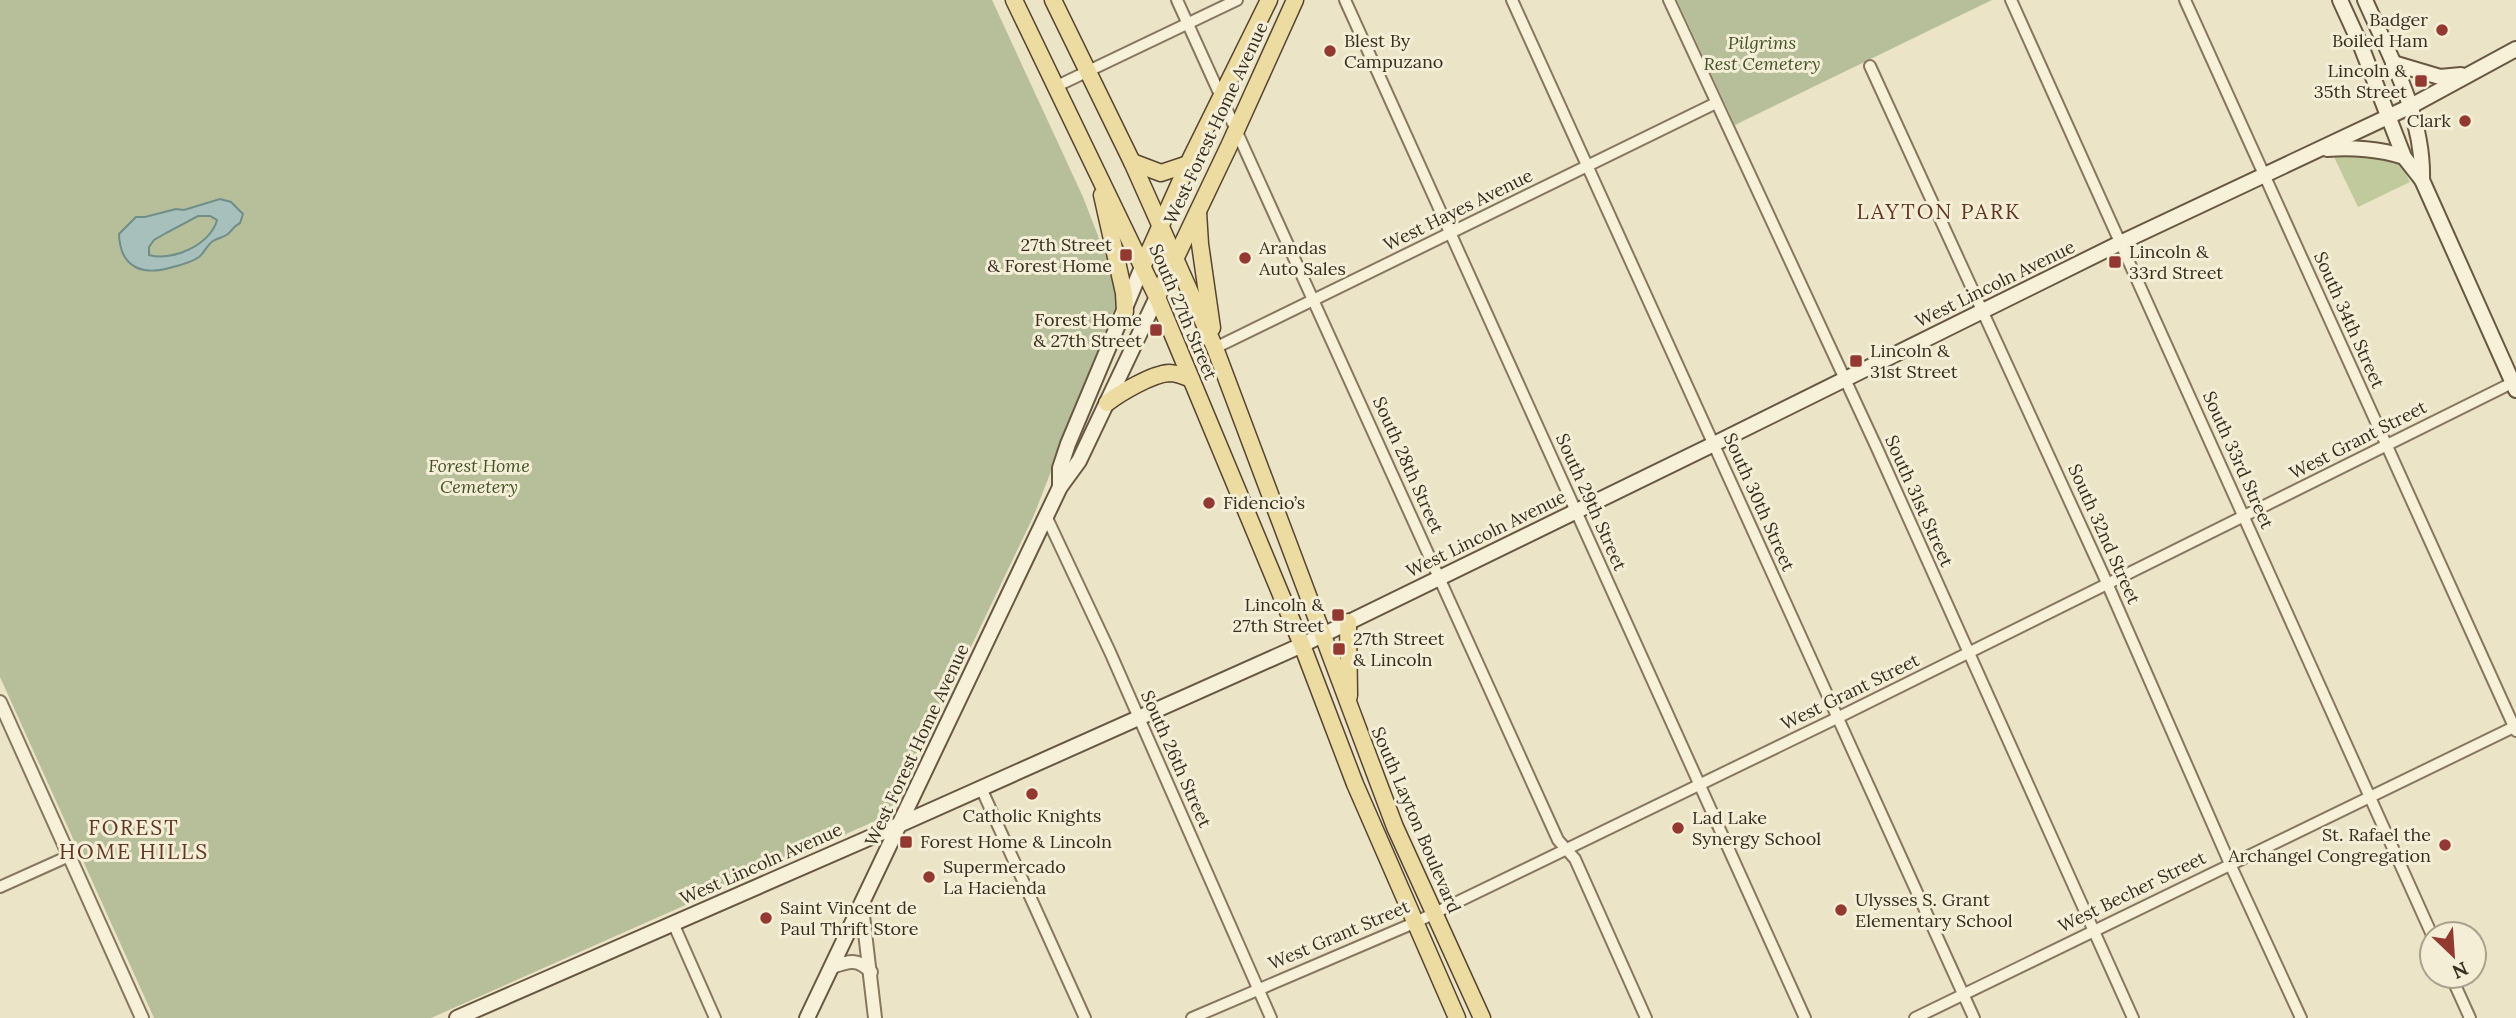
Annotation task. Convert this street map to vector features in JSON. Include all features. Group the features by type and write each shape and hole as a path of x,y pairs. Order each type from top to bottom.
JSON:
{"main road":[{"name":"South 27th Street","path":"1014,0 1143,265 1302,645"},
{"name":"South 27th Street","path":"1052,0 1132,162 1215,348 1322,635"},
{"name":"West Forest Home Avenue","path":"1060,487 1060,468 1068,444 1143,265 1188,164 1269,0"},
{"name":"West Forest Home Avenue","path":"807,1018 1060,487 1079,461 1107,403 1295,0"},
{"path":"2340,0 2404,157 2422,180 2515,385"},
{"path":"2365,0 2410,106 2422,163 2422,180"},
{"name":"West Lincoln Avenue","path":"457,1018 1302,645 2120,243 2410,106 2516,49"},
{"path":"2393,62 2440,77 2470,74"},
{"path":"2318,150 2343,148 2404,157"},
{"path":"1132,162 1161,173 1188,164"},
{"path":"1096,168 1124,293 1125,312"},
{"path":"1198,209 1200,244 1215,348"},
{"path":"1107,403 1118,394 1165,374 1178,374 1191,379"},
{"path":"1348,622 1350,709"},
{"name":"South Layton Boulevard","path":"1322,635 1395,827 1482,1018"},
{"path":"1302,645 1355,784 1457,1018"}],"street":[{"name":"South 28th Street","path":"1177,0 1559,840 1575,859 1646,1018"},
{"path":"1057,86 1237,0"},
{"name":"South 29th Street","path":"1345,0 1805,1018"},
{"name":"South 30th Street","path":"1512,0 1974,1018"},
{"name":"South 31st Street","path":"1669,0 1845,380 2133,1018"},
{"name":"South 33rd Street","path":"2011,0 2425,920"},
{"name":"South 34th Street","path":"2185,0 2515,727"},
{"name":"South 32nd Street","path":"1870,66 2107,583 2230,864 2301,1018"},
{"name":"West Hayes Avenue","path":"1215,348 1716,103"},
{"name":"West Grant Street","path":"1192,1018 1414,923 2515,385"},
{"name":"South 26th Street","path":"1046,516 1139,718 1271,1018"},
{"path":"0,702 142,1018"},
{"name":"West Becher Street","path":"1915,1018 2515,727"},
{"path":"981,788 1085,1018"},
{"path":"0,887 69,856"},
{"path":"862,907 875,1018"},
{"path":"674,923 715,1018"},
{"path":"832,967 850,960 865,965 871,972"},
{"path":"2457,990 2470,1018"}],"green space":[{"name":"Forest Home Cemetery","path":"0,0 992,0 1083,197 1119,290 1117,302 1034,515 891,814 431,1018 154,1018 0,677"},
{"name":"Pilgrims Rest Cemetery","path":"1677,0 1992,0 1735,125"},
{"path":"2343,155 2399,161 2410,182 2358,207 2334,157"}],"water":[{"path":"220,199 231,202 243,214 240,223 228,234 213,241 199,257 190,262 152,271 143,270 129,262 120,246 119,234 136,217 176,209 184,210","holes":["198,216 210,216 217,220 213,229 190,249 169,256 149,255 149,247 154,240"]}],"place":[{"name":"Badger Boiled Ham","path":"2442,30"},
{"name":"Blest By Campuzano","path":"1330,51"},
{"name":"Lincoln & 35th Street","path":"2421,81"},
{"name":"Clark","path":"2465,121"},
{"name":"27th Street & Forest Home","path":"1126,255"},
{"name":"Arandas Auto Sales","path":"1245,258"},
{"name":"Lincoln & 33rd Street","path":"2115,262"},
{"name":"Forest Home & 27th Street","path":"1156,330"},
{"name":"Lincoln & 31st Street","path":"1856,361"},
{"name":"Fidencio’s","path":"1209,503"},
{"name":"Lincoln & 27th Street","path":"1338,615"},
{"name":"27th Street & Lincoln","path":"1339,649"},
{"name":"Catholic Knights","path":"1032,794"},
{"name":"Lad Lake Synergy School","path":"1678,828"},
{"name":"Forest Home & Lincoln","path":"906,842"},
{"name":"St. Rafael the Archangel Congregation","path":"2445,845"},
{"name":"Supermercado La Hacienda","path":"929,877"},
{"name":"Ulysses S. Grant Elementary School","path":"1841,910"},
{"name":"Saint Vincent de Paul Thrift Store","path":"766,918"}],"district":[{"name":"LAYTON PARK","path":"1939,212"},
{"name":"FOREST HOME HILLS","path":"134,840"}]}
